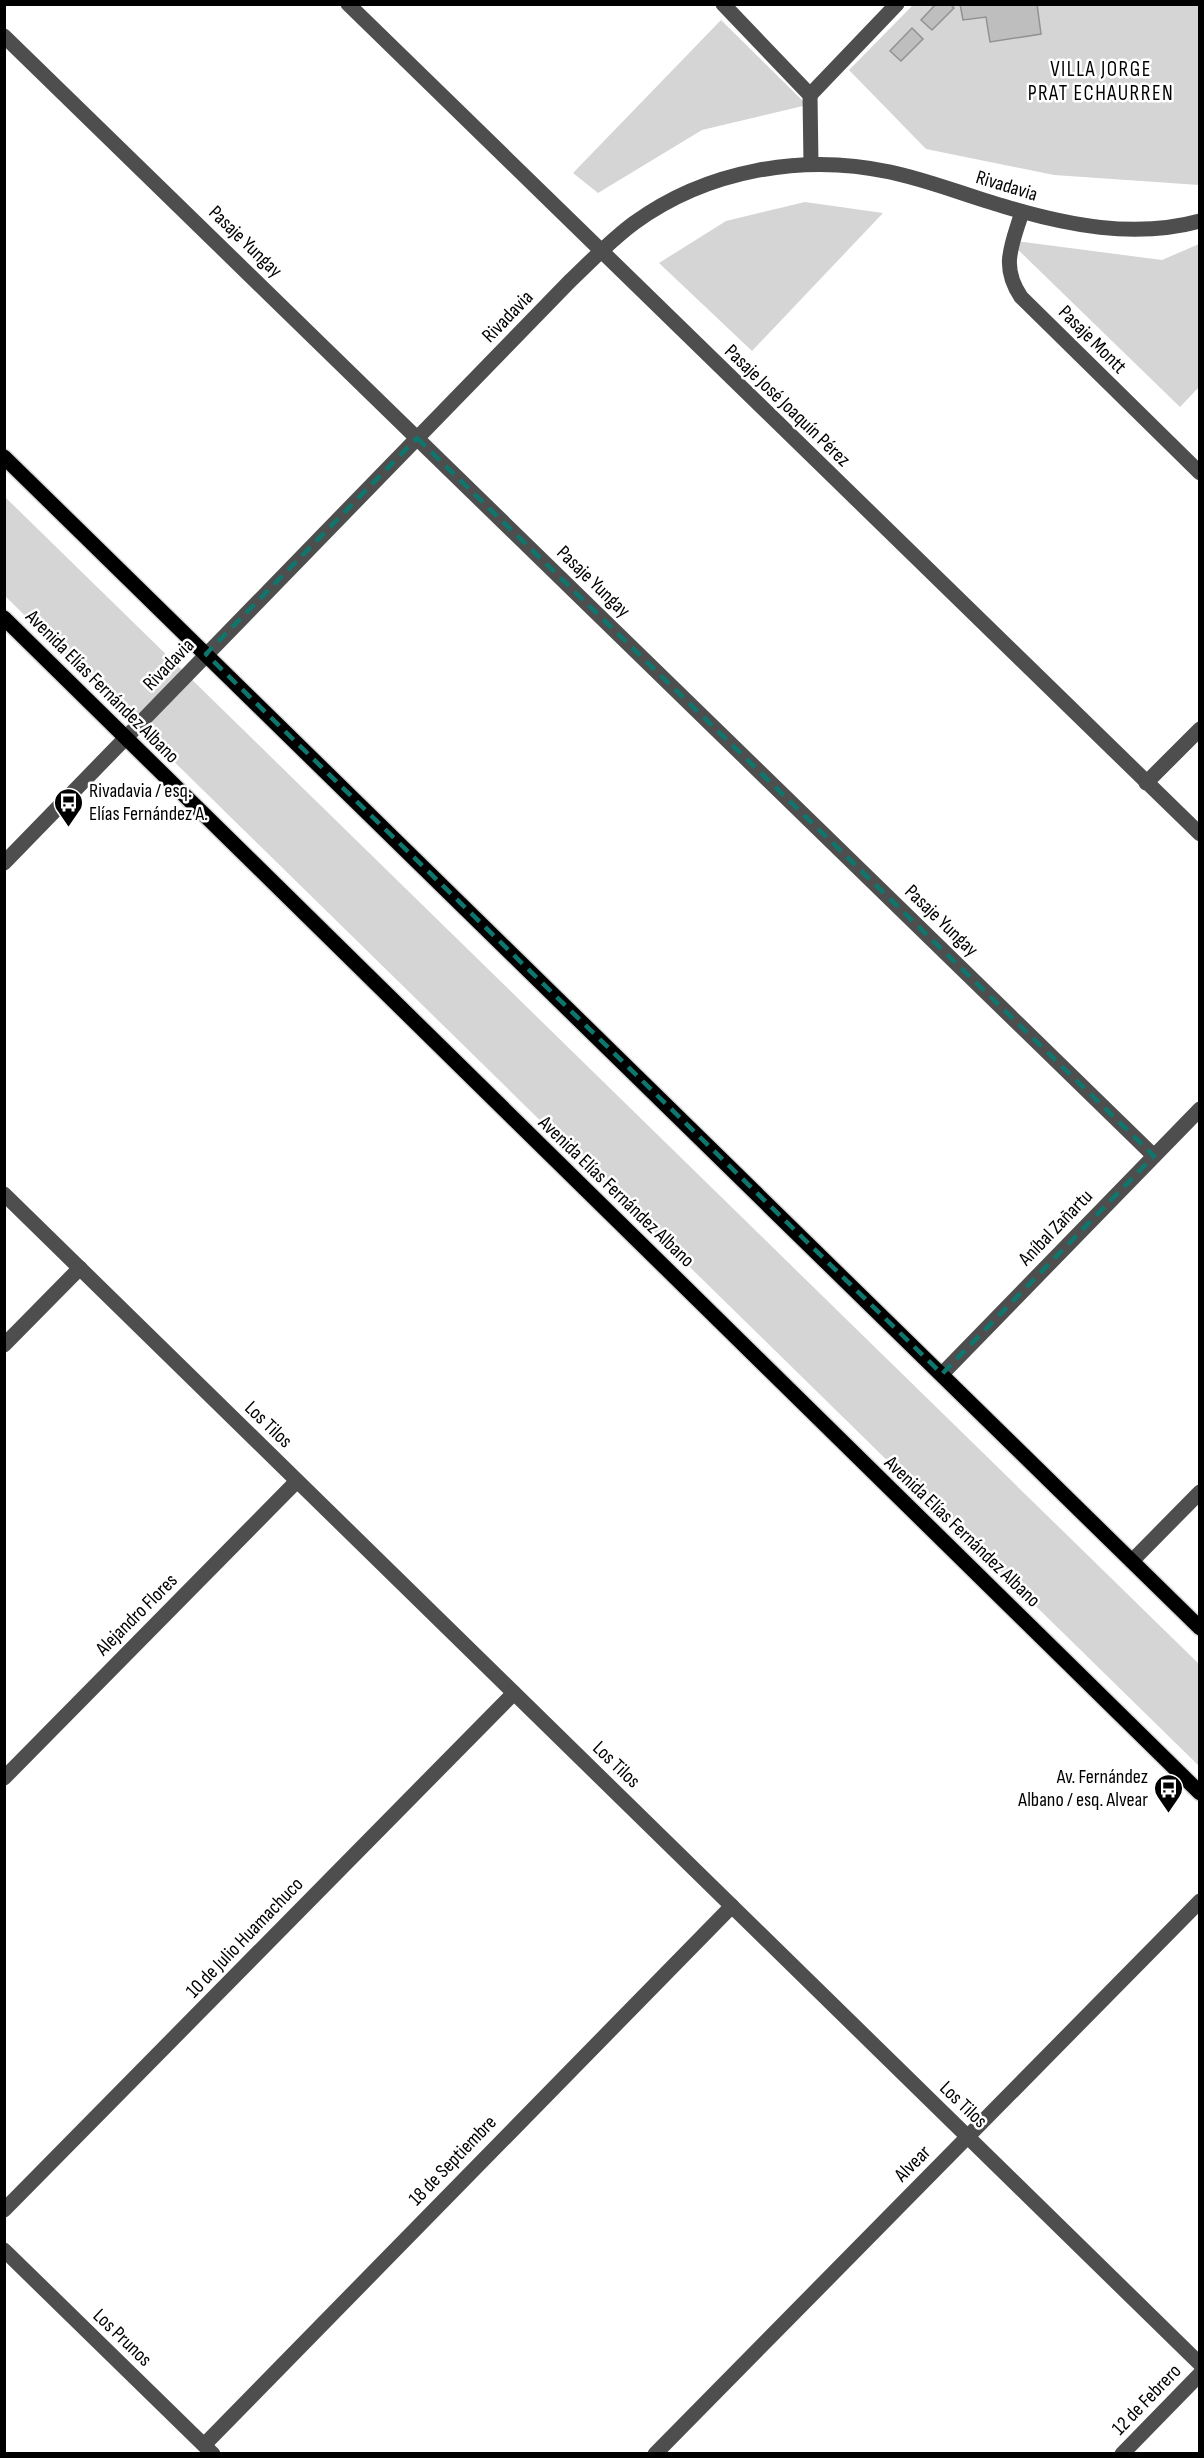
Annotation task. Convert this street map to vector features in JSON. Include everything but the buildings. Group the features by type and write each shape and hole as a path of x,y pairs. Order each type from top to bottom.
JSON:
{"main road":[{"path":"4,457 1200,1628"},
{"name":"Avenida Elías Fernández Albano","path":"4,618 1200,1793"}],"street":[{"name":"Pasaje José Joaquín Pérez","path":"348,4 1200,834"},
{"path":"723,4 810,95 811,164"},
{"path":"810,95 897,4"},
{"name":"Pasaje Yungay","path":"4,36 1154,1156"},
{"name":"Rivadavia","path":"4,863 601,252 635,222 673,200 715,182 767,168 811,164 851,165 891,172 1022,212 1072,224 1114,229 1156,229 1200,221"},
{"name":"Pasaje Montt","path":"1022,212 1008,260 1011,279 1021,297 1200,473"},
{"path":"1146,783 1200,729"},
{"name":"Aníbal Zañartu","path":"942,1374 1200,1109"},
{"name":"Los Tilos","path":"4,1194 1200,2364"},
{"path":"4,1345 80,1268"},
{"name":"Alejandro Flores","path":"4,1778 297,1480"},
{"path":"1132,1561 1200,1492"},
{"name":"10 de Julio Huamachuco","path":"4,2210 514,1693"},
{"name":"Alvear","path":"655,2454 1200,1901"},
{"name":"18 de Septiembre","path":"208,2449 732,1905"},
{"name":"Los Prunos","path":"4,2250 208,2449"},
{"name":"12 de Febrero","path":"1122,2454 1200,2374"}],"highlighted area":[{"path":"417,438 1154,1156 942,1374 206,654"}],"shaded area":[{"path":"913,5 1199,5 1199,185 1054,175 926,149 849,70"},
{"path":"721,20 807,105 702,130 598,193 573,173"},
{"path":"805,202 883,213 752,351 659,263 726,221"},
{"path":"1008,240 1162,260 1199,244 1199,387 1180,407"},
{"path":"4,496 1199,1664 1199,1766 5,596"}],"place":[{"name":"Rivadavia / esq. Elías Fernández A.","path":"68,828"},
{"name":"Av. Fernández Albano / esq. Alvear","path":"1169,1814"}],"district":[{"name":"VILLA JORGE PRAT ECHAURREN","path":"1101,81"}]}
